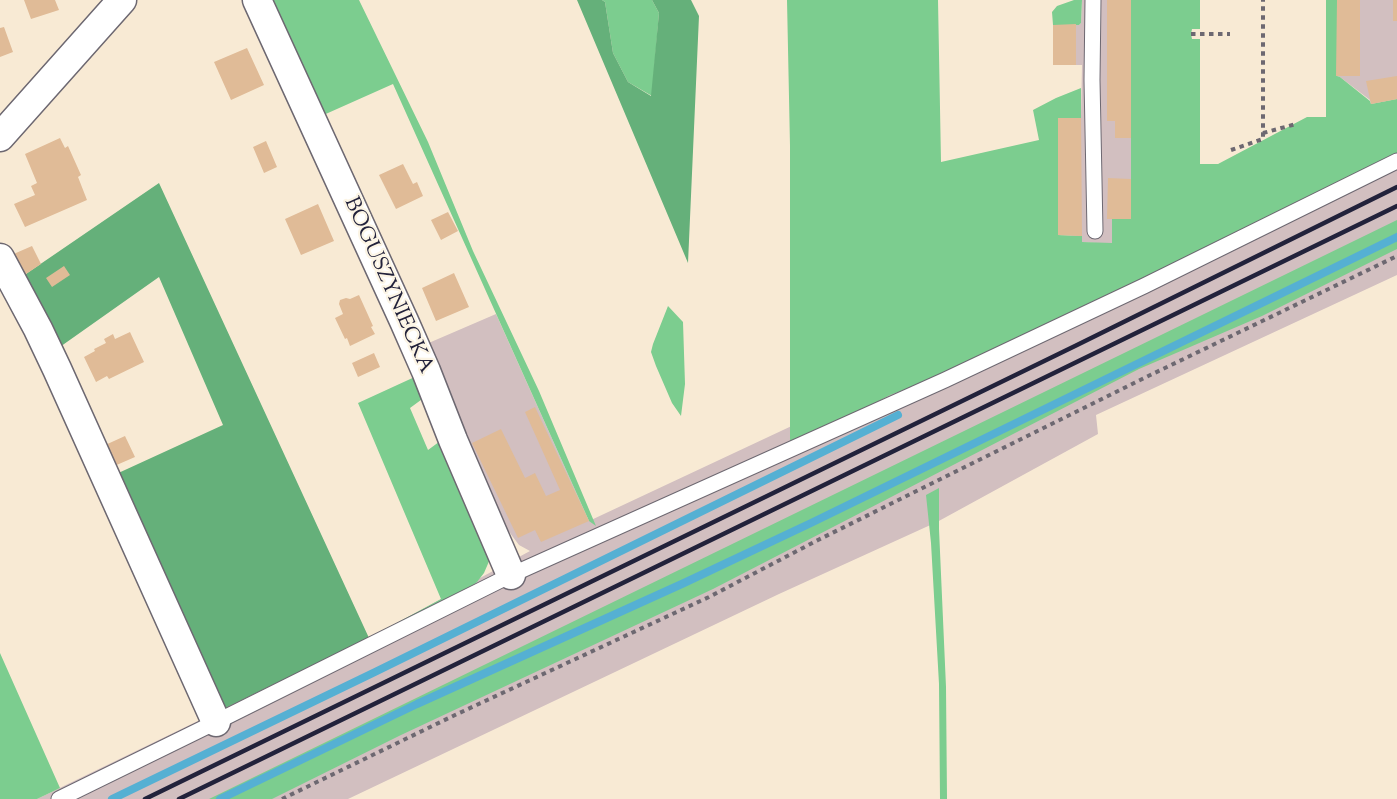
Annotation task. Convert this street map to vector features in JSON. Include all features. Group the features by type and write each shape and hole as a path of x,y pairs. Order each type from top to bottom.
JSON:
{"street":[{"path":"0,137 122,0"},
{"name":"BOGUSZYNIECKA","path":"257,0 404,321 512,575"},
{"path":"0,258 61,378 216,722"}],"lane":[{"path":"1093,0 1095,231"},
{"path":"59,799 512,575 945,380 1144,286 1397,161"}],"path":[{"path":"1231,150 1263,139 1263,0"},
{"path":"1191,34 1230,34"},
{"path":"1263,133 1296,124"},
{"path":"282,799 455,715 709,597 1127,386 1397,256"}],"shaded area":[{"path":"1082,0 1131,0 1131,219 1112,244 1081,242 1081,236 1058,235 1058,118 1081,117 1082,65 1053,65 1053,25 1079,25"},
{"path":"1337,0 1397,0 1397,99 1371,104 1370,100 1336,76"},
{"path":"1397,139 1397,275 1096,415 1098,434 937,522 779,594 348,799 37,799 369,638 530,551 519,545 495,513 424,345 496,314 589,521"}],"green space":[{"path":"265,0 359,0 428,142 473,251 539,391 596,526 589,521 393,84 319,117"},
{"path":"577,0 605,2 613,53 628,82 651,96 659,13 652,0 691,0 699,16 688,263"},
{"path":"602,0 652,0 659,13 652,96 628,82 613,53 605,2"},
{"path":"787,0 938,0 941,162 1039,140 1033,110 1081,88 1081,118 1058,118 1058,235 1082,236 1082,242 1112,243 1112,219 1131,218 1131,0 1200,0 1200,29 1192,29 1191,34 1192,39 1200,39 1200,164 1218,164 1307,117 1326,117 1326,0 1337,0 1337,76 1371,104 1397,99 1397,154 1147,278 943,375 890,395 790,443 790,146"},
{"path":"1074,0 1082,0 1081,23 1079,25 1053,25 1052,12 1057,6"},
{"path":"159,183 369,638 221,710 114,475 223,425 159,277 57,349 20,278"},
{"path":"1397,220 1397,249 1262,316 1139,369 713,589 401,735 272,799 209,799"},
{"path":"668,306 683,322 685,384 681,416 672,403 651,352"},
{"path":"419,375 425,397 410,408 428,450 443,439 490,559 484,573 461,595 297,676 221,710 369,638 441,599 358,403"},
{"path":"939,488 946,687 947,799 940,799 939,684 926,495"},
{"path":"0,653 60,788 37,799 0,799"}],"building":[{"path":"24,0 55,0 59,10 31,19"},
{"path":"1107,0 1131,0 1131,138 1115,138 1115,121 1107,121"},
{"path":"1337,0 1360,0 1360,76 1336,76"},
{"path":"1393,0 1397,0 1397,21 1393,21"},
{"path":"1076,24 1076,65 1053,65 1053,25"},
{"path":"4,27 13,52 0,57 0,28"},
{"path":"247,48 264,85 231,100 214,62"},
{"path":"1397,76 1397,99 1371,104 1366,81"},
{"path":"1058,118 1081,118 1082,236 1058,235"},
{"path":"60,138 65,148 68,146 81,175 78,177 87,200 25,227 14,204 35,195 31,186 37,183 25,154"},
{"path":"266,141 277,167 264,173 253,147"},
{"path":"403,164 413,184 417,182 423,196 396,209 379,175"},
{"path":"1108,178 1131,179 1131,219 1107,219"},
{"path":"318,204 334,241 301,255 285,219"},
{"path":"448,212 458,231 441,240 431,220"},
{"path":"32,246 41,264 20,278 9,256"},
{"path":"64,266 70,275 52,287 46,278"},
{"path":"454,273 469,307 436,321 422,288"},
{"path":"359,295 375,334 350,346 335,318 343,314 339,304 340,300"},
{"path":"130,332 144,362 109,379 107,376 96,382 84,357 106,343 104,339 113,334 115,339"},
{"path":"374,353 380,367 358,377 352,363"},
{"path":"535,407 589,521 541,542 535,530 518,538 472,443 501,429 525,478 535,473 546,496 560,490 525,412"},
{"path":"125,436 135,457 112,467 103,446"}],"waterway":[{"path":"220,799 417,704 811,523 1397,237"},
{"path":"112,799 898,415"}],"railway":[{"path":"145,799 1397,187"},
{"path":"179,799 1397,206"}]}
